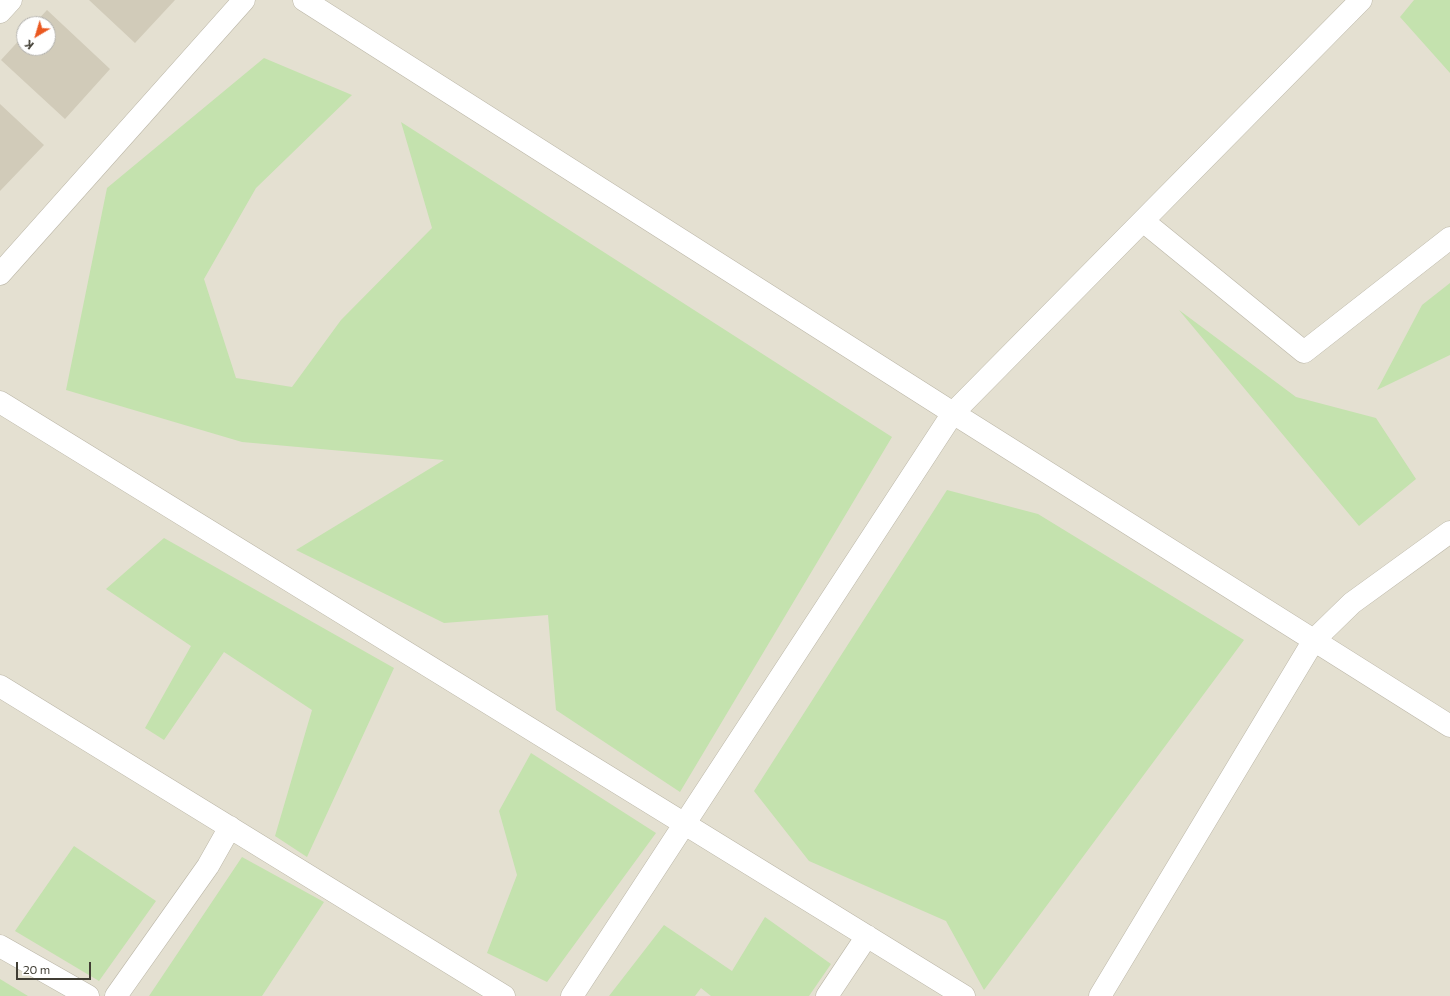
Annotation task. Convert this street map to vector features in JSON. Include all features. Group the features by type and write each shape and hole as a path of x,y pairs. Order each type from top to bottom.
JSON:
{"street":[{"path":"0,12 11,0"},
{"path":"0,274 244,0"},
{"path":"304,0 953,413 1450,726"},
{"path":"572,996 953,413 1361,0"},
{"path":"1143,221 1304,352 1450,238"},
{"path":"0,402 964,996"},
{"path":"1100,996 1314,640 1352,603 1450,532"},
{"path":"0,686 504,996"},
{"path":"116,996 208,866 230,827"},
{"path":"827,996 868,936"},
{"path":"0,946 88,996"}],"shaded area":[{"path":"0,0 1450,0 1450,996 0,996"}],"green space":[{"path":"1414,0 1450,0 1450,73 1400,17"},
{"path":"264,58 352,95 256,188 204,279 236,378 292,387 341,320 432,228 401,122 892,437 680,792 556,710 548,615 444,623 296,550 444,460 242,442 66,390 107,188"},
{"path":"1450,283 1450,355 1377,390 1422,305"},
{"path":"1179,310 1296,397 1376,418 1416,479 1359,526"},
{"path":"947,490 1038,514 1244,640 984,990 946,921 809,861 754,791"},
{"path":"164,538 394,668 307,857 275,836 312,710 224,652 164,740 145,728 191,646 106,589"},
{"path":"531,753 656,833 547,982 487,953 517,875 499,811"},
{"path":"74,846 156,901 99,981 15,931"},
{"path":"242,857 324,902 262,996 149,996"},
{"path":"765,917 831,964 809,996 711,996 701,988 695,996 609,996 664,925 732,971"},
{"path":"0,979 28,996 0,996"}],"building":[{"path":"89,0 175,0 135,43"},
{"path":"47,10 53,16 41,16"},
{"path":"56,18 110,69 65,119 1,60 16,44 16,56 56,56"},
{"path":"0,104 44,145 0,191"}]}
